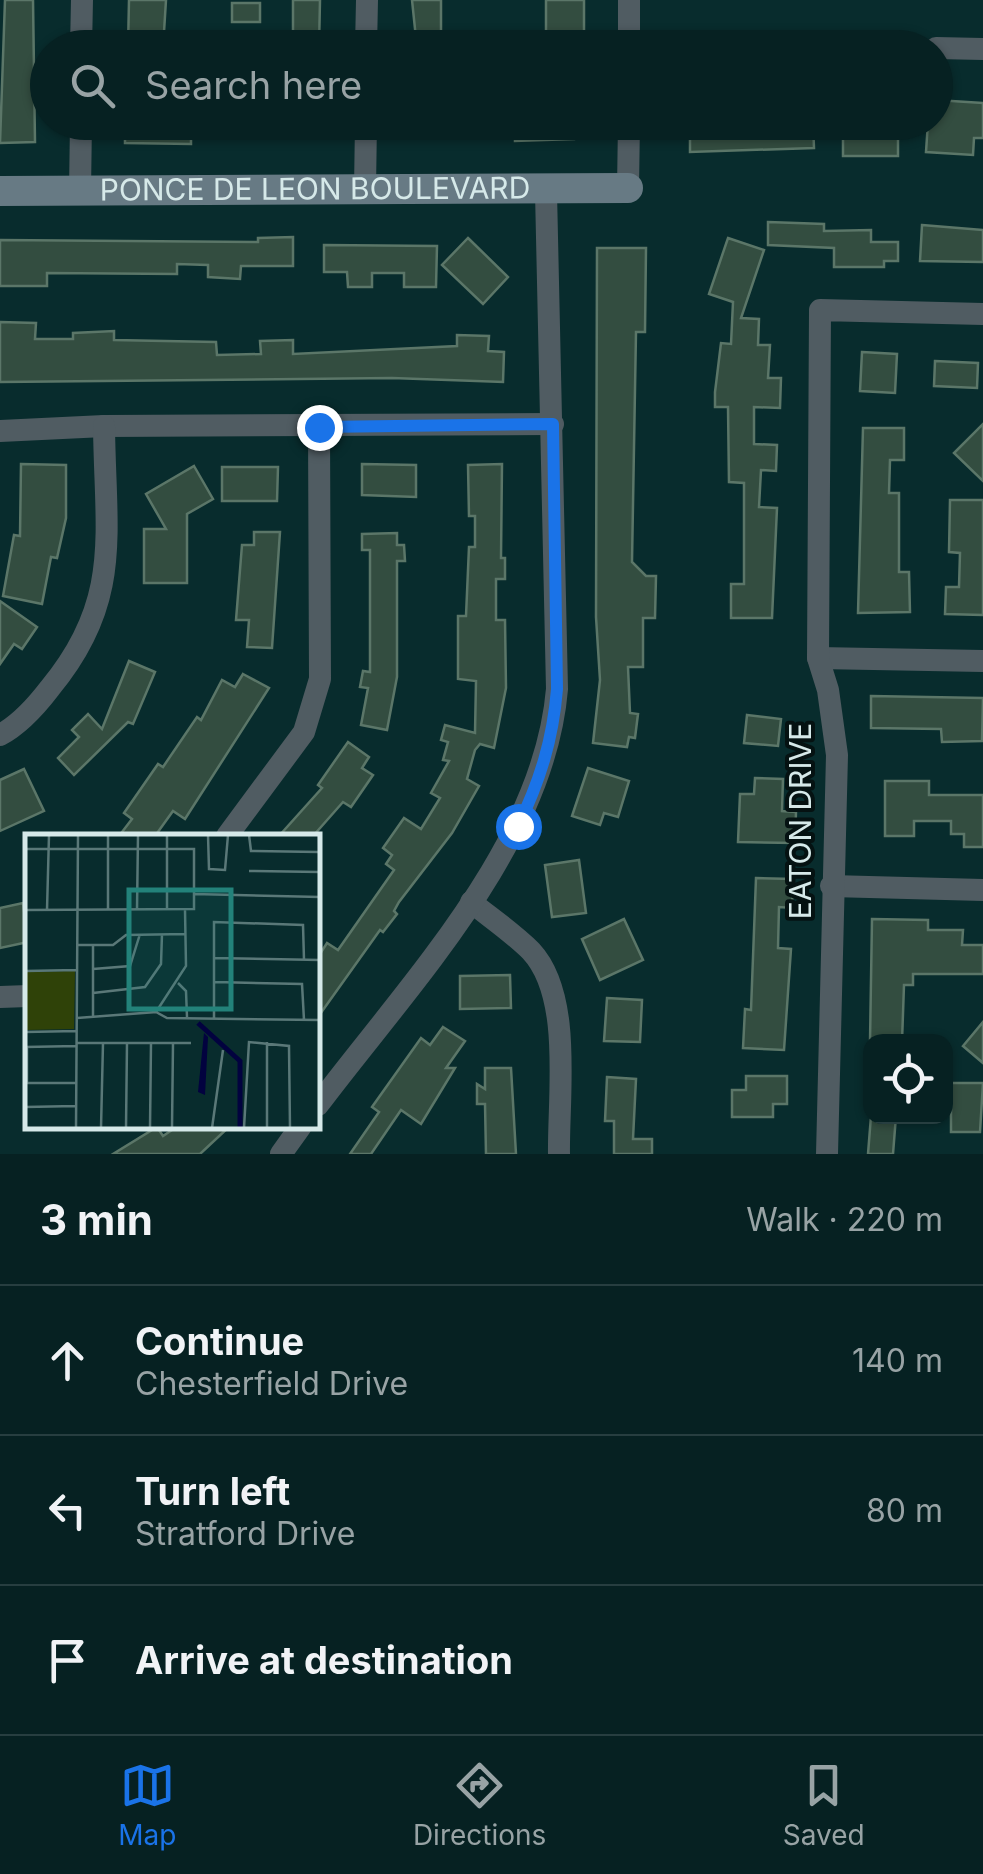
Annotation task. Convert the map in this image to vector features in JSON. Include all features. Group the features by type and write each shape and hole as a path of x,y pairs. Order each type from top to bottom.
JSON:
{"street":[{"path":"81,30 82,0"},
{"path":"366,30 367,0"},
{"path":"629,0 629,30"},
{"path":"953,48 983,49"},
{"path":"80,192 81,140"},
{"path":"365,190 366,140"},
{"path":"628,188 629,140"},
{"name":"PONCE DE LEON BOULEVARD","path":"0,192 546,192 628,188"},
{"path":"320,1102 471,902 530,801 553,733 557,689 546,192"},
{"name":"EATON DRIVE","path":"827,1154 837,755 828,690 818,658 820,310 983,314"},
{"path":"0,432 104,426 553,424"},
{"path":"0,735 42,698 78,654 102,596 104,426"},
{"path":"228,834 312,716 320,679 319,427"},
{"path":"818,658 983,661"},
{"path":"831,886 983,890"},
{"path":"471,902 532,952 550,980 558,1010 559,1154"},
{"path":"0,997 25,996"},
{"path":"280,1154 299,1129"}],"building":[{"path":"5,0 33,0 30,140 35,142 0,143"},
{"path":"129,0 166,0 164,30 128,30"},
{"path":"293,0 320,0 319,30 293,30"},
{"path":"412,0 441,0 441,30 415,30"},
{"path":"546,0 584,0 584,30 546,30"},
{"path":"232,3 260,3 260,22 232,22"},
{"path":"953,101 983,103 983,138 974,138 973,155 926,152 927,140 953,140"},
{"path":"125,140 191,140 191,144"},
{"path":"690,140 814,140 814,148 690,152"},
{"path":"843,140 898,140 898,156 843,156"},
{"path":"768,222 824,224 824,231 871,230 871,242 898,242 898,261 884,261 884,267 834,267 834,248 768,245"},
{"path":"922,225 983,230 983,262 920,261"},
{"path":"293,237 293,266 241,266 240,279 208,277 208,265 177,264 177,274 47,273 47,286 0,286 0,240 258,242 258,238"},
{"path":"468,238 508,277 483,304 442,265"},
{"path":"728,238 764,250 741,318 759,319 758,345 770,345 768,378 781,378 780,408 754,407 754,444 777,445 776,471 761,470 759,507 777,508 772,618 731,618 731,584 744,584 744,483 729,482 728,407 715,407 715,392 721,343 731,344 733,302 709,294"},
{"path":"324,245 437,246 436,287 404,287 404,273 372,273 372,287 348,287 347,272 324,272"},
{"path":"597,248 646,248 645,332 636,332 632,562 646,576 656,576 655,618 643,618 643,667 628,667 630,713 638,714 635,738 629,737 627,747 593,743 600,680 596,617"},
{"path":"0,322 36,323 35,339 73,339 73,333 114,331 114,340 216,342 217,355 261,354 260,341 293,340 293,354 457,346 457,335 489,336 488,351 504,352 503,382 392,378 0,382"},
{"path":"862,352 897,354 895,393 860,391"},
{"path":"935,361 978,363 977,388 934,386"},
{"path":"983,424 983,481 954,453"},
{"path":"863,428 904,428 904,460 890,460 889,493 899,493 899,572 909,572 910,612 858,613"},
{"path":"21,464 66,465 66,518 57,558 51,557 42,604 3,596 14,535 20,536"},
{"path":"362,464 416,465 416,497 362,495"},
{"path":"502,464 501,558 505,558 505,579 496,579 496,620 505,620 506,688 494,748 480,744 475,750 467,779 479,786 452,833 399,902 394,911 397,914 383,932 380,930 320,1014 320,954 327,943 338,950 394,870 386,864 392,855 383,848 404,818 421,829 440,798 431,793 449,761 443,760 448,742 441,740 445,725 475,733 476,681 458,679 458,616 466,616 469,547 475,547 475,516 469,516 468,465"},
{"path":"194,466 213,499 187,514 187,583 144,583 144,529 166,529 146,494"},
{"path":"222,467 278,467 277,501 222,501"},
{"path":"950,500 983,500 983,615 945,614 946,587 959,587 960,553 949,552"},
{"path":"254,532 280,532 272,648 247,647 249,620 236,620 242,545 254,545"},
{"path":"397,533 397,545 404,545 405,561 397,561 397,677 387,730 361,725 368,688 360,687 363,671 370,672 370,550 362,550 362,534"},
{"path":"0,601 37,627 22,649 14,644 0,664"},
{"path":"129,661 155,672 133,724 128,722 74,775 58,758 79,737 72,730 88,714 102,729"},
{"path":"243,674 269,688 185,819 173,811 156,834 121,834 132,819 124,813 158,764 163,767 197,717 201,720 222,680 235,687"},
{"path":"871,696 983,698 982,741 942,742 941,729 871,728"},
{"path":"747,715 781,719 778,746 744,743"},
{"path":"348,742 369,757 362,768 373,775 351,807 343,802 315,834 281,834 322,788 318,785"},
{"path":"588,768 629,781 618,817 604,813 600,825 572,816"},
{"path":"24,769 44,811 0,831 0,780"},
{"path":"755,778 783,779 782,811 796,812 795,843 738,842 740,794 754,794"},
{"path":"885,781 929,781 929,795 983,795 983,847 964,847 964,834 951,834 951,821 914,821 914,836 885,836"},
{"path":"579,860 586,913 552,917 545,865"},
{"path":"756,878 793,879 792,908 779,907 778,948 791,949 784,1050 743,1048 745,1009 751,1010"},
{"path":"23,903 25,943 0,948 0,908"},
{"path":"624,919 643,960 600,980 582,939"},
{"path":"872,919 928,920 928,930 963,930 962,945 983,945 983,974 913,974 913,985 904,985 902,1034 870,1034"},
{"path":"510,975 511,1008 460,1009 460,976"},
{"path":"607,998 642,1000 640,1042 604,1041"},
{"path":"983,1022 983,1063 963,1046"},
{"path":"443,1027 465,1041 446,1068 455,1068 421,1124 401,1110 371,1154 350,1154 379,1112 372,1107 421,1038 430,1045"},
{"path":"485,1068 511,1068 516,1154 486,1154 485,1104 477,1104 477,1084 485,1089"},
{"path":"746,1076 787,1076 787,1104 773,1104 773,1117 732,1117 732,1090 746,1090"},
{"path":"607,1077 636,1079 633,1139 652,1139 652,1154 614,1154 614,1121 605,1121"},
{"path":"953,1083 983,1083 980,1132 951,1132"},
{"path":"870,1124 895,1124 893,1154 868,1154"},
{"path":"154,1129 163,1136 174,1129 227,1129 200,1154 113,1154"}],"route":[{"path":"319,427 553,424 557,689 553,733 537,788 518,826"}]}
